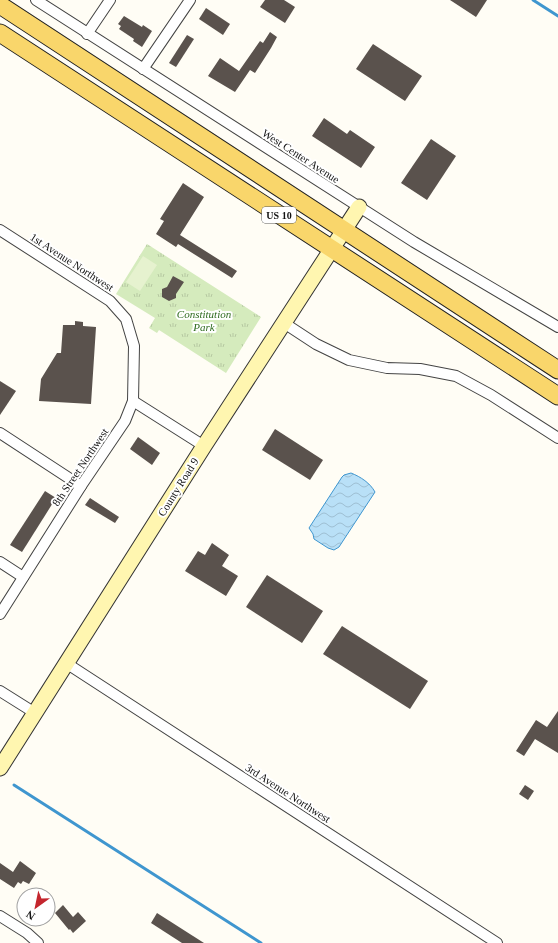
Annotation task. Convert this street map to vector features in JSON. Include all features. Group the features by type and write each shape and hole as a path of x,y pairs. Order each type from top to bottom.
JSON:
{"main road":[{"name":"US 10","path":"0,5 558,370"},
{"name":"US 10","path":"0,33 558,396"}],"street":[{"name":"West Center Avenue","path":"36,0 359,208 558,327"},
{"path":"87,34 110,0"},
{"path":"143,69 190,0"},
{"name":"County Road 9","path":"0,768 204,446 359,208"},
{"name":"1st Avenue Northwest","path":"0,230 110,301 126,319"},
{"name":"8th Street Northwest","path":"0,614 81,486 125,421 133,402 134,346 126,319"},
{"path":"284,323 316,344 349,360 387,368 420,369 456,376 491,395 558,438"},
{"path":"133,402 204,446"},
{"path":"0,433 81,486"},
{"path":"0,562 23,577"},
{"name":"3rd Avenue Northwest","path":"66,663 497,943"},
{"path":"0,691 35,713"},
{"path":"0,916 27,933 38,943"}],"green space":[{"name":"Constitution Park","path":"147,244 261,317 226,373 159,330 157,333 149,328 155,318 116,294"},
{"path":"143,256 157,265 140,291 126,282"}],"water":[{"path":"351,473 365,481 375,492 339,547 334,550 314,539 309,528 342,477"}],"building":[{"path":"265,0 284,0 295,7 285,23 260,7"},
{"path":"450,0 487,0 476,17"},
{"path":"206,8 230,24 223,35 199,19"},
{"path":"124,16 152,31 142,47 133,41 134,39 119,29 121,26 118,24"},
{"path":"270,32 277,37 271,48 255,73 250,70 235,92 208,76 220,58 239,71 260,41 263,43"},
{"path":"187,35 194,39 176,67 169,63"},
{"path":"373,44 422,76 405,101 356,69"},
{"path":"324,118 347,134 350,130 375,147 361,168 312,136"},
{"path":"431,139 456,156 427,200 401,183"},
{"path":"183,183 204,197 180,235 237,271 232,278 178,244 176,247 156,234 164,221 160,219"},
{"path":"173,276 184,282 176,294 176,298 169,301 162,297 162,289 167,287"},
{"path":"75,321 83,322 83,326 96,327 91,404 39,401 41,379 57,353 61,353 63,325 75,325"},
{"path":"0,381 16,391 0,415"},
{"path":"275,429 323,460 310,480 262,450"},
{"path":"138,437 160,453 152,465 130,449"},
{"path":"45,491 56,498 22,552 10,545"},
{"path":"90,498 119,517 115,523 85,505"},
{"path":"212,543 229,555 222,566 238,576 226,596 185,571 198,551 205,555"},
{"path":"267,575 323,611 302,643 246,607"},
{"path":"342,626 428,681 410,709 323,654"},
{"path":"558,711 558,753 535,739 524,756 516,751 536,720 547,727"},
{"path":"525,785 534,791 528,800 519,794"},
{"path":"20,861 36,873 29,884 23,881 21,884 18,882 14,888 0,879 0,863 13,872"},
{"path":"63,905 73,917 78,912 86,921 73,933 56,914 56,912"},
{"path":"157,913 204,943 182,943 151,923"}],"waterway":[{"path":"533,0 558,16"},
{"path":"14,785 261,943"}]}
